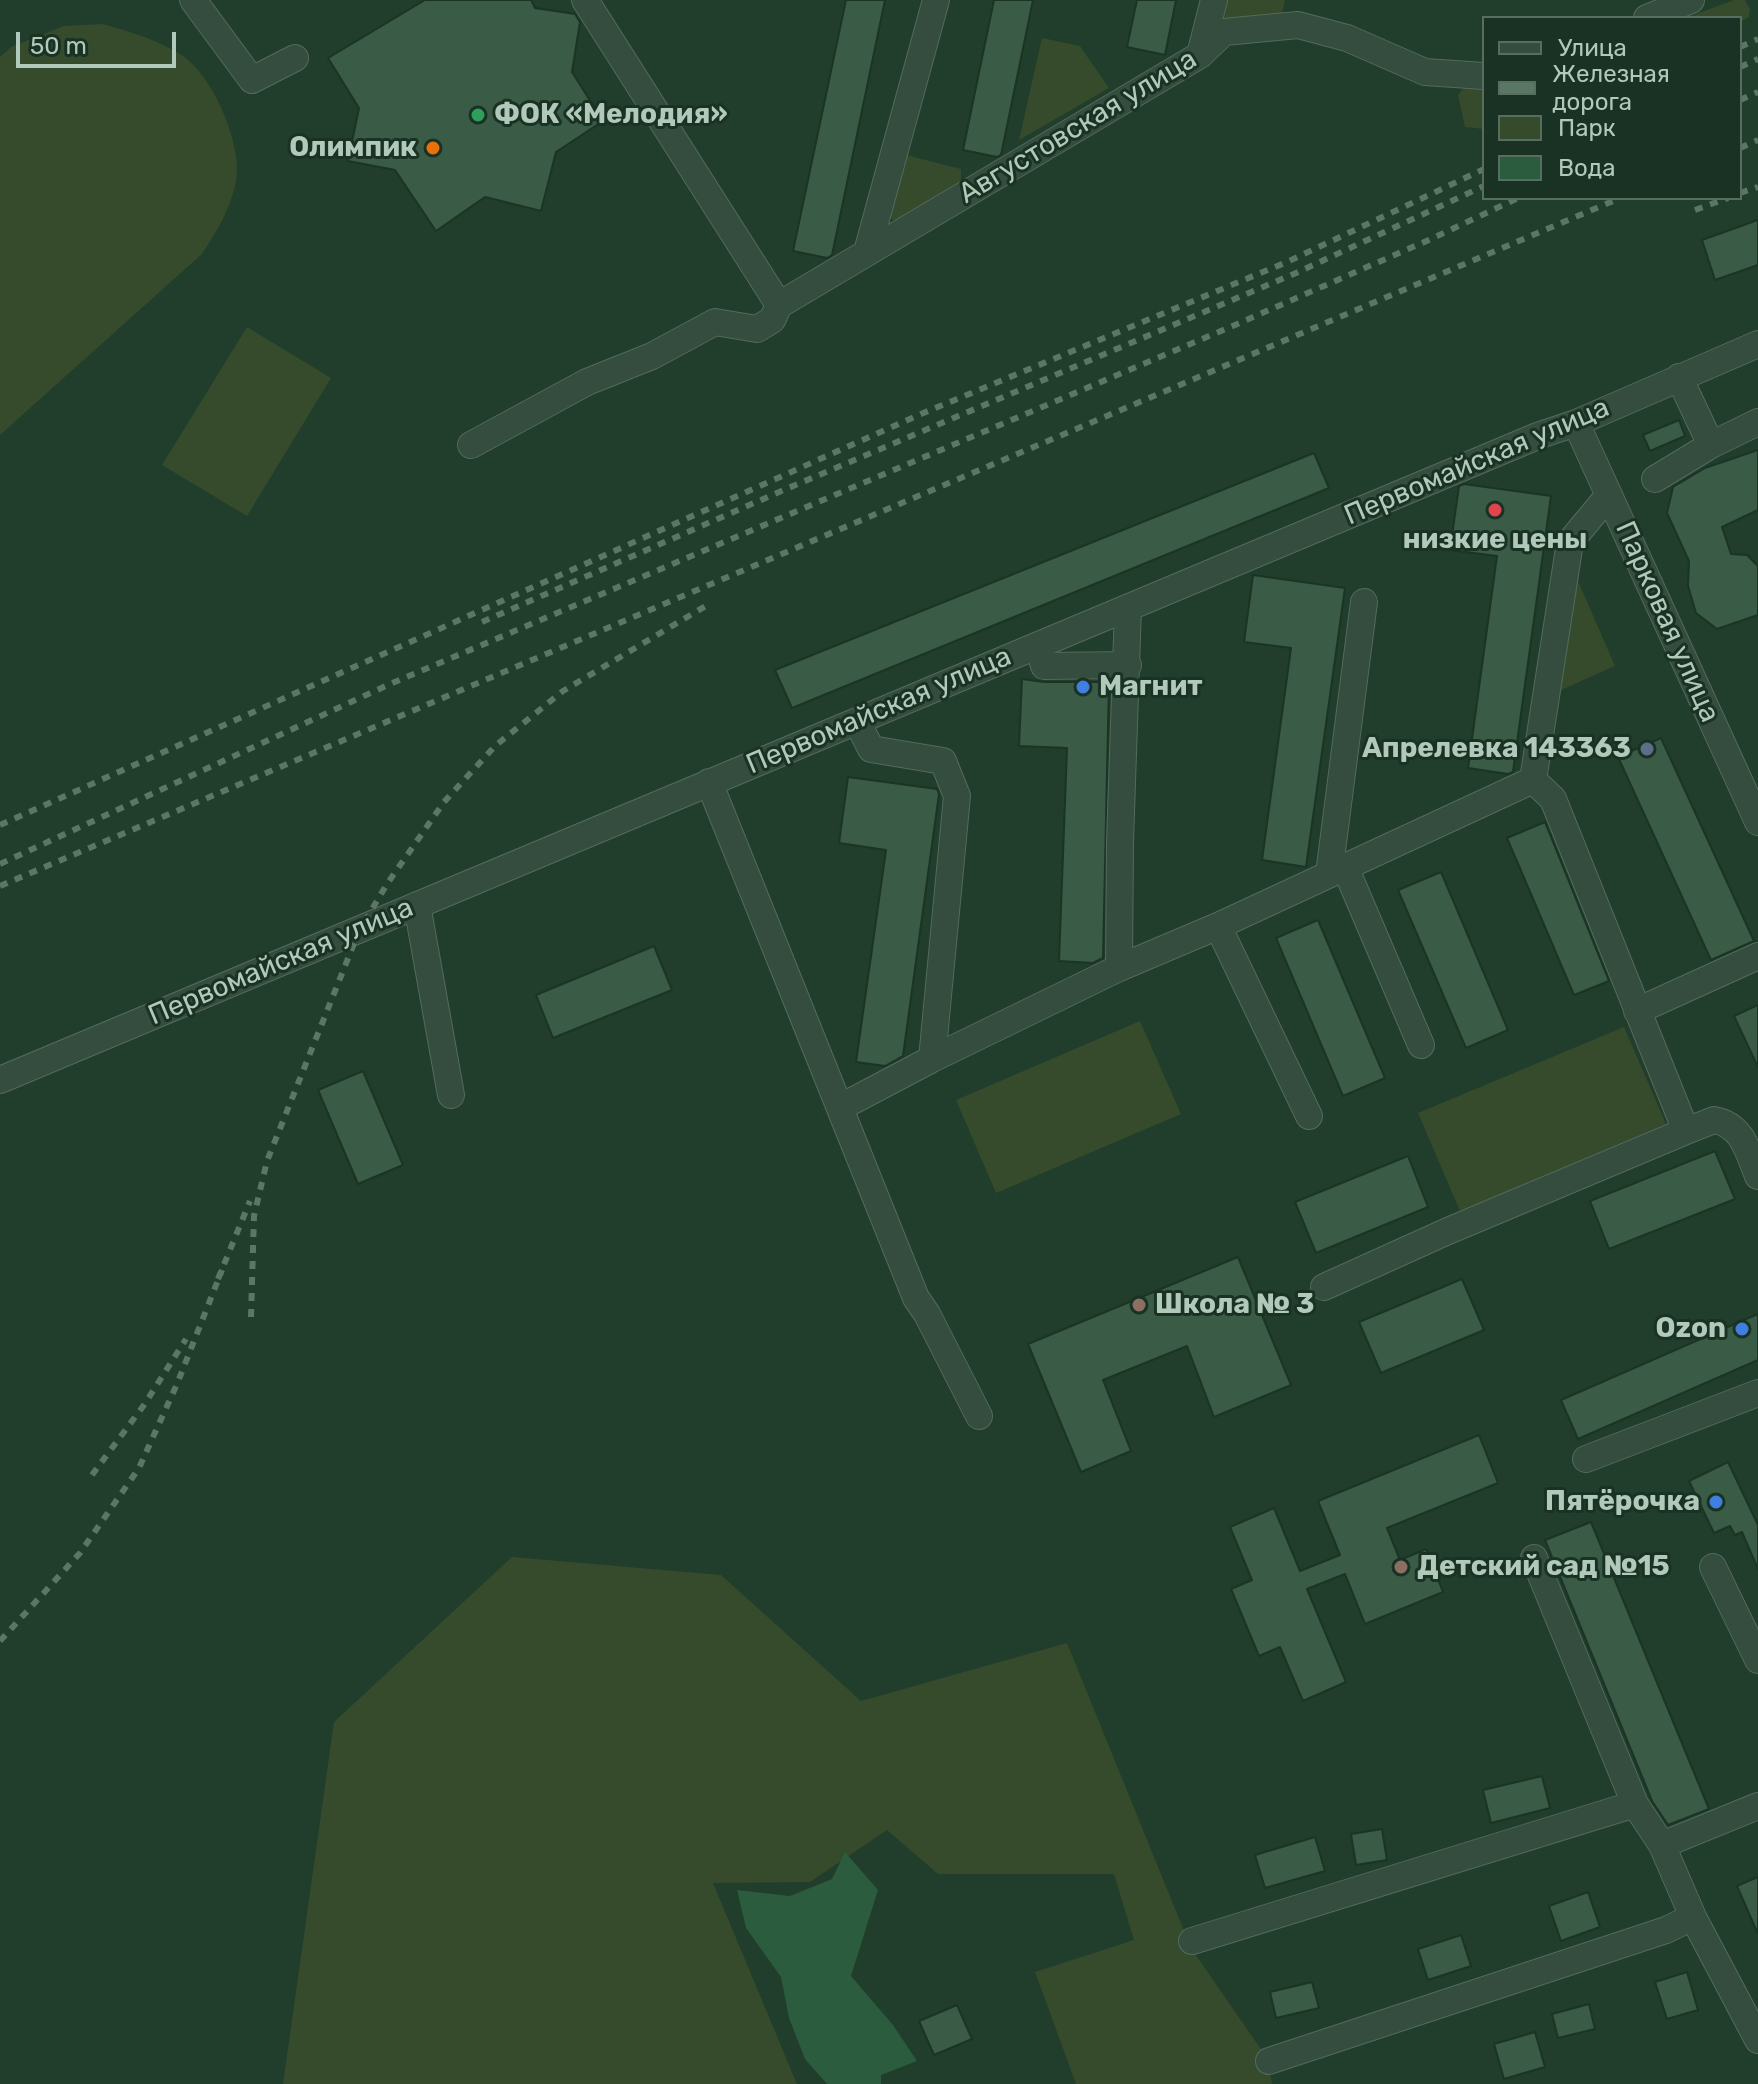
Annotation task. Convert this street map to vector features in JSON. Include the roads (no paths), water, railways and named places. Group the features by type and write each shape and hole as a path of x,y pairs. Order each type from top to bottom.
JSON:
{"street":[{"path":"193,0 252,80 295,58"},
{"path":"585,0 779,305"},
{"path":"867,252 936,0"},
{"path":"1200,55 1214,0"},
{"path":"1651,16 1684,1"},
{"name":"Августовская улица","path":"471,445 587,382 652,356 715,322 757,329 772,320 779,305 1200,55 1224,32 1298,25 1347,38 1425,72 1482,76"},
{"name":"Первомайская улица","path":"0,1080 1540,435 1576,423 1758,344"},
{"path":"1679,377 1711,445"},
{"path":"1655,479 1711,445 1758,422"},
{"name":"Парковая улица","path":"1576,423 1748,776 1758,822"},
{"path":"1533,780 1570,542 1609,495"},
{"path":"1364,602 1337,871 1421,1045"},
{"path":"1119,968 1128,608"},
{"path":"1038,645 1044,666 1128,665"},
{"path":"857,721 871,749 943,761 957,796 932,1059"},
{"path":"841,1107 1119,968 1218,926 1533,780"},
{"path":"1533,780 1553,799 1686,1131"},
{"path":"709,782 916,1298 979,1416"},
{"path":"417,905 451,1095"},
{"path":"1218,926 1309,1116"},
{"path":"1637,1011 1758,956"},
{"path":"1324,1287 1448,1231 1714,1120 1734,1127 1741,1135 1758,1176"},
{"path":"1586,1459 1758,1393"},
{"path":"1534,1558 1635,1804 1662,1845 1693,1917 1758,2040"},
{"path":"1713,1567 1758,1660"},
{"path":"1192,1941 1635,1804"},
{"path":"1662,1845 1758,1806"},
{"path":"1269,2061 1666,1930 1693,1917"}],"water":[{"path":"845,1852 878,1890 851,1976 893,2025 917,2061 881,2075 881,2084 827,2084 805,2059 789,2018 781,1977 746,1928 737,1890 790,1896 832,1879"}],"railway":[{"path":"1742,46 1758,39"},
{"path":"1742,66 1758,59"},
{"path":"1742,99 1758,92"},
{"path":"1742,147 1758,140"},
{"path":"0,825 921,414 1287,262 1482,170"},
{"path":"482,622 786,489 1296,273 1482,187"},
{"path":"1742,192 1758,187"},
{"path":"0,864 390,684 1228,328 1514,200"},
{"path":"0,886 1615,200"},
{"path":"1695,210 1722,200"},
{"path":"251,1317 254,1216 267,1161 359,931 387,884 444,802 495,746 563,691 709,604"},
{"path":"218,1279 250,1201"},
{"path":"0,1641 80,1553 139,1468 177,1384 222,1270"},
{"path":"92,1475 144,1405 186,1339"}],"place":[{"name":"ФОК «Мелодия»","path":"478,115"},
{"name":"Олимпик","path":"433,148"},
{"name":"низкие цены","path":"1495,510"},
{"name":"Магнит","path":"1083,687"},
{"name":"Апрелевка 143363","path":"1647,749"},
{"name":"Школа № 3","path":"1139,1305"},
{"name":"Ozon","path":"1742,1329"},
{"name":"Пятёрочка","path":"1716,1502"},
{"name":"Детский сад №15","path":"1401,1567"}]}
